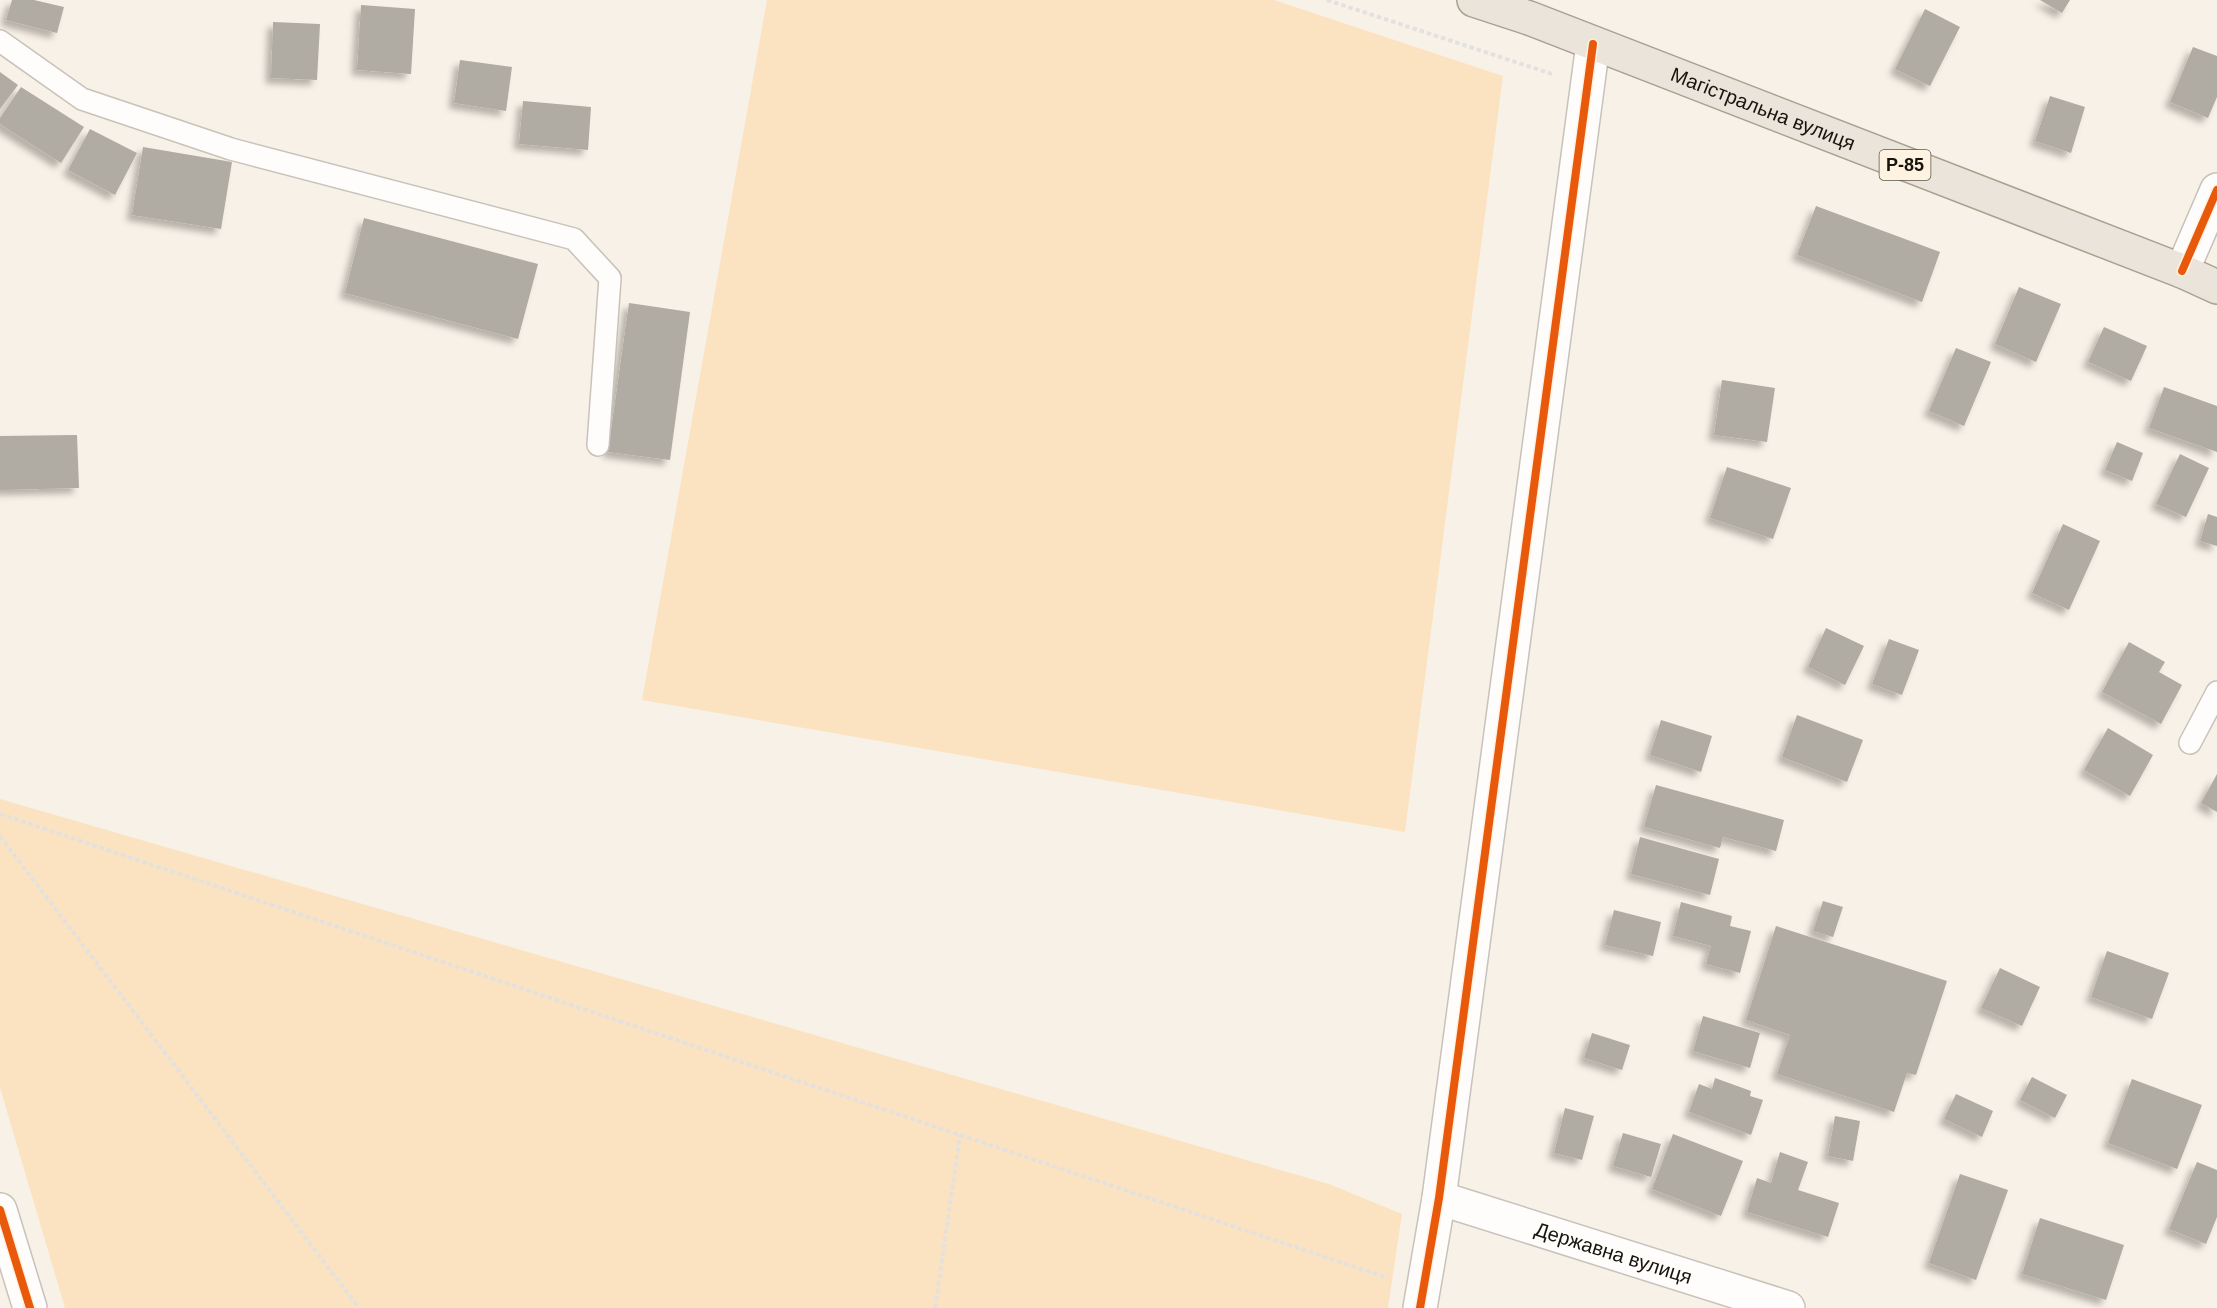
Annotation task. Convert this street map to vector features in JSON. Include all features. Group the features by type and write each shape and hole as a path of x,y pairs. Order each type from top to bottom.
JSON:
{"main road":[{"name":"Магістральна вулиця","path":"1474,0 1531,9 1593,44 2217,287"}],"street":[{"path":"1422,1299 1440,1198 1593,44"},
{"path":"2182,272 2217,190"},
{"name":"Державна вулиця","path":"1440,1198 1788,1308"},
{"path":"0,1210 30,1308"}],"lane":[{"path":"0,41 82,99 231,149 574,239 610,278 598,445"},
{"path":"2190,743 2212,714 2217,692"}],"path":[{"path":"1327,0 1587,86"},
{"path":"0,814 960,1135 1422,1299"},
{"path":"0,836 358,1308"},
{"path":"935,1308 960,1135"}],"shaded area":[{"path":"767,0 1274,0 1503,76 1405,832 642,700"},
{"path":"0,799 1329,1184 1402,1214 1388,1308 65,1308 0,1088"}],"building":[{"path":"12,0 34,0 64,7 57,33 6,20"},
{"path":"2040,0 2070,0 2062,13"},
{"path":"361,5 415,9 411,74 357,70"},
{"path":"1925,9 1960,27 1930,86 1895,69"},
{"path":"273,22 320,24 317,80 271,78"},
{"path":"2193,47 2217,56 2217,97 2208,118 2170,102"},
{"path":"460,60 512,67 506,111 454,103"},
{"path":"0,72 18,85 0,109"},
{"path":"21,87 84,127 61,163 0,124 0,118"},
{"path":"2050,96 2085,107 2071,153 2035,141"},
{"path":"523,101 591,107 588,150 519,144"},
{"path":"90,129 137,153 115,195 68,170"},
{"path":"143,147 232,162 221,229 132,215"},
{"path":"1816,206 1940,252 1922,302 1797,255"},
{"path":"364,218 538,264 518,339 345,293"},
{"path":"2019,287 2061,304 2036,362 1995,344"},
{"path":"629,303 690,312 670,460 608,452"},
{"path":"2104,327 2147,346 2131,381 2088,362"},
{"path":"1956,348 1991,362 1964,426 1929,411"},
{"path":"1722,380 1775,388 1767,442 1714,435"},
{"path":"2164,387 2217,406 2217,452 2149,428"},
{"path":"77,435 79,488 0,490 0,436"},
{"path":"2117,442 2143,453 2132,481 2105,470"},
{"path":"2180,454 2209,468 2186,517 2156,504"},
{"path":"1727,467 1791,488 1773,539 1710,518"},
{"path":"2208,514 2217,517 2217,546 2200,541"},
{"path":"2063,524 2100,541 2069,610 2032,593"},
{"path":"1826,628 1864,646 1845,685 1808,667"},
{"path":"1889,639 1919,650 1902,695 1872,684"},
{"path":"2129,642 2165,662 2159,672 2182,685 2161,724 2102,692"},
{"path":"1797,715 1863,740 1847,782 1782,757"},
{"path":"1661,720 1712,736 1701,772 1650,755"},
{"path":"2108,728 2153,755 2130,796 2084,770"},
{"path":"2217,774 2217,812 2201,803"},
{"path":"1656,785 1784,820 1776,851 1723,837 1720,848 1644,827"},
{"path":"1640,837 1719,859 1710,895 1631,874"},
{"path":"1823,901 1843,907 1833,937 1813,931"},
{"path":"1681,902 1732,916 1730,926 1751,931 1740,973 1706,964 1711,946 1673,936"},
{"path":"1614,910 1661,922 1653,956 1605,945"},
{"path":"1776,926 1947,981 1916,1075 1907,1073 1894,1112 1777,1074 1790,1035 1746,1020"},
{"path":"2107,951 2169,973 2152,1019 2091,997"},
{"path":"2000,968 2040,987 2022,1026 1981,1008"},
{"path":"1703,1016 1760,1033 1750,1068 1693,1051"},
{"path":"1592,1033 1630,1045 1622,1070 1584,1058"},
{"path":"2032,1077 2067,1095 2055,1118 2020,1100"},
{"path":"1715,1078 1751,1091 1750,1096 1763,1100 1751,1135 1689,1112 1699,1084 1712,1089"},
{"path":"2132,1079 2202,1105 2177,1169 2108,1143"},
{"path":"1956,1094 1993,1111 1982,1137 1944,1119"},
{"path":"1565,1108 1594,1116 1582,1160 1554,1153"},
{"path":"1835,1116 1860,1121 1853,1161 1828,1156"},
{"path":"1623,1133 1661,1144 1651,1177 1613,1166"},
{"path":"1673,1134 1743,1161 1721,1216 1652,1189"},
{"path":"1780,1152 1808,1162 1798,1190 1839,1203 1828,1237 1747,1212 1757,1178 1771,1183"},
{"path":"2197,1162 2217,1170 2217,1217 2206,1244 2169,1229"},
{"path":"1960,1174 2008,1190 1976,1280 1929,1263"},
{"path":"2040,1218 2124,1245 2106,1300 2022,1274"}],"cycle path":[{"path":"1420,1308 1439,1198 1593,44"},
{"path":"2182,271 2217,190"},
{"path":"0,1210 30,1308"}]}
